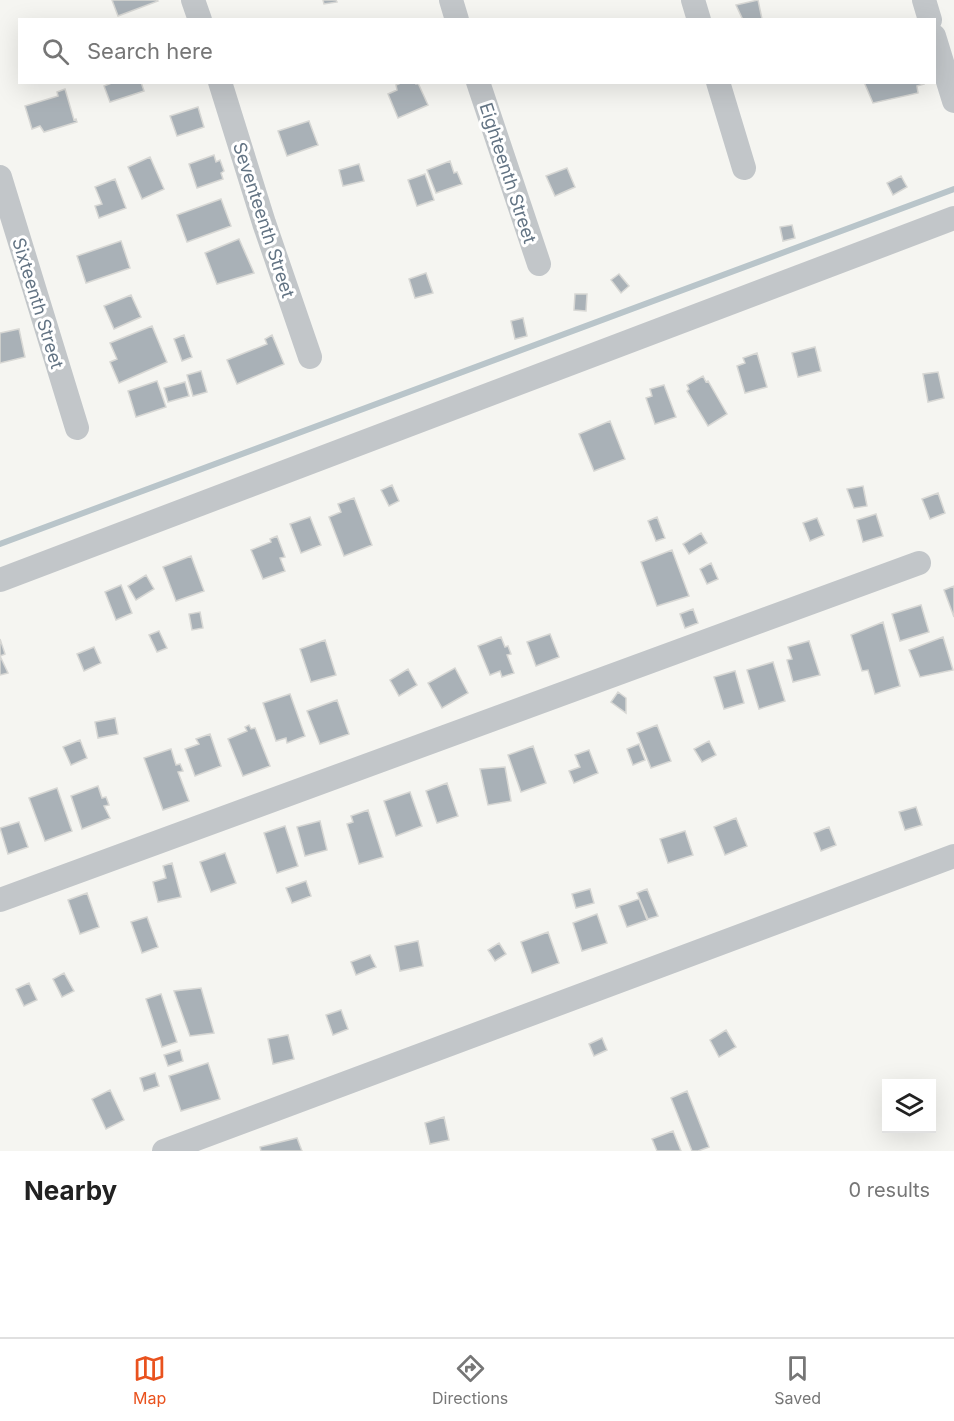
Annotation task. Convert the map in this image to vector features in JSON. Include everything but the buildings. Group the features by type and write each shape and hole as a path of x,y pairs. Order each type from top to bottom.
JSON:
{"street":[{"path":"194,0 199,18"},
{"path":"451,0 456,18"},
{"path":"693,0 698,18"},
{"path":"924,0 929,18"},
{"path":"936,42 954,101"},
{"name":"Seventeenth Street","path":"221,84 264,223 310,357"},
{"name":"Eighteenth Street","path":"479,84 539,264"},
{"path":"719,84 744,168"},
{"name":"Sixteenth Street","path":"0,177 77,428"},
{"path":"0,580 954,218"},
{"path":"0,900 919,563"},
{"path":"165,1151 954,856"}],"waterway":[{"path":"0,544 954,189"}]}
